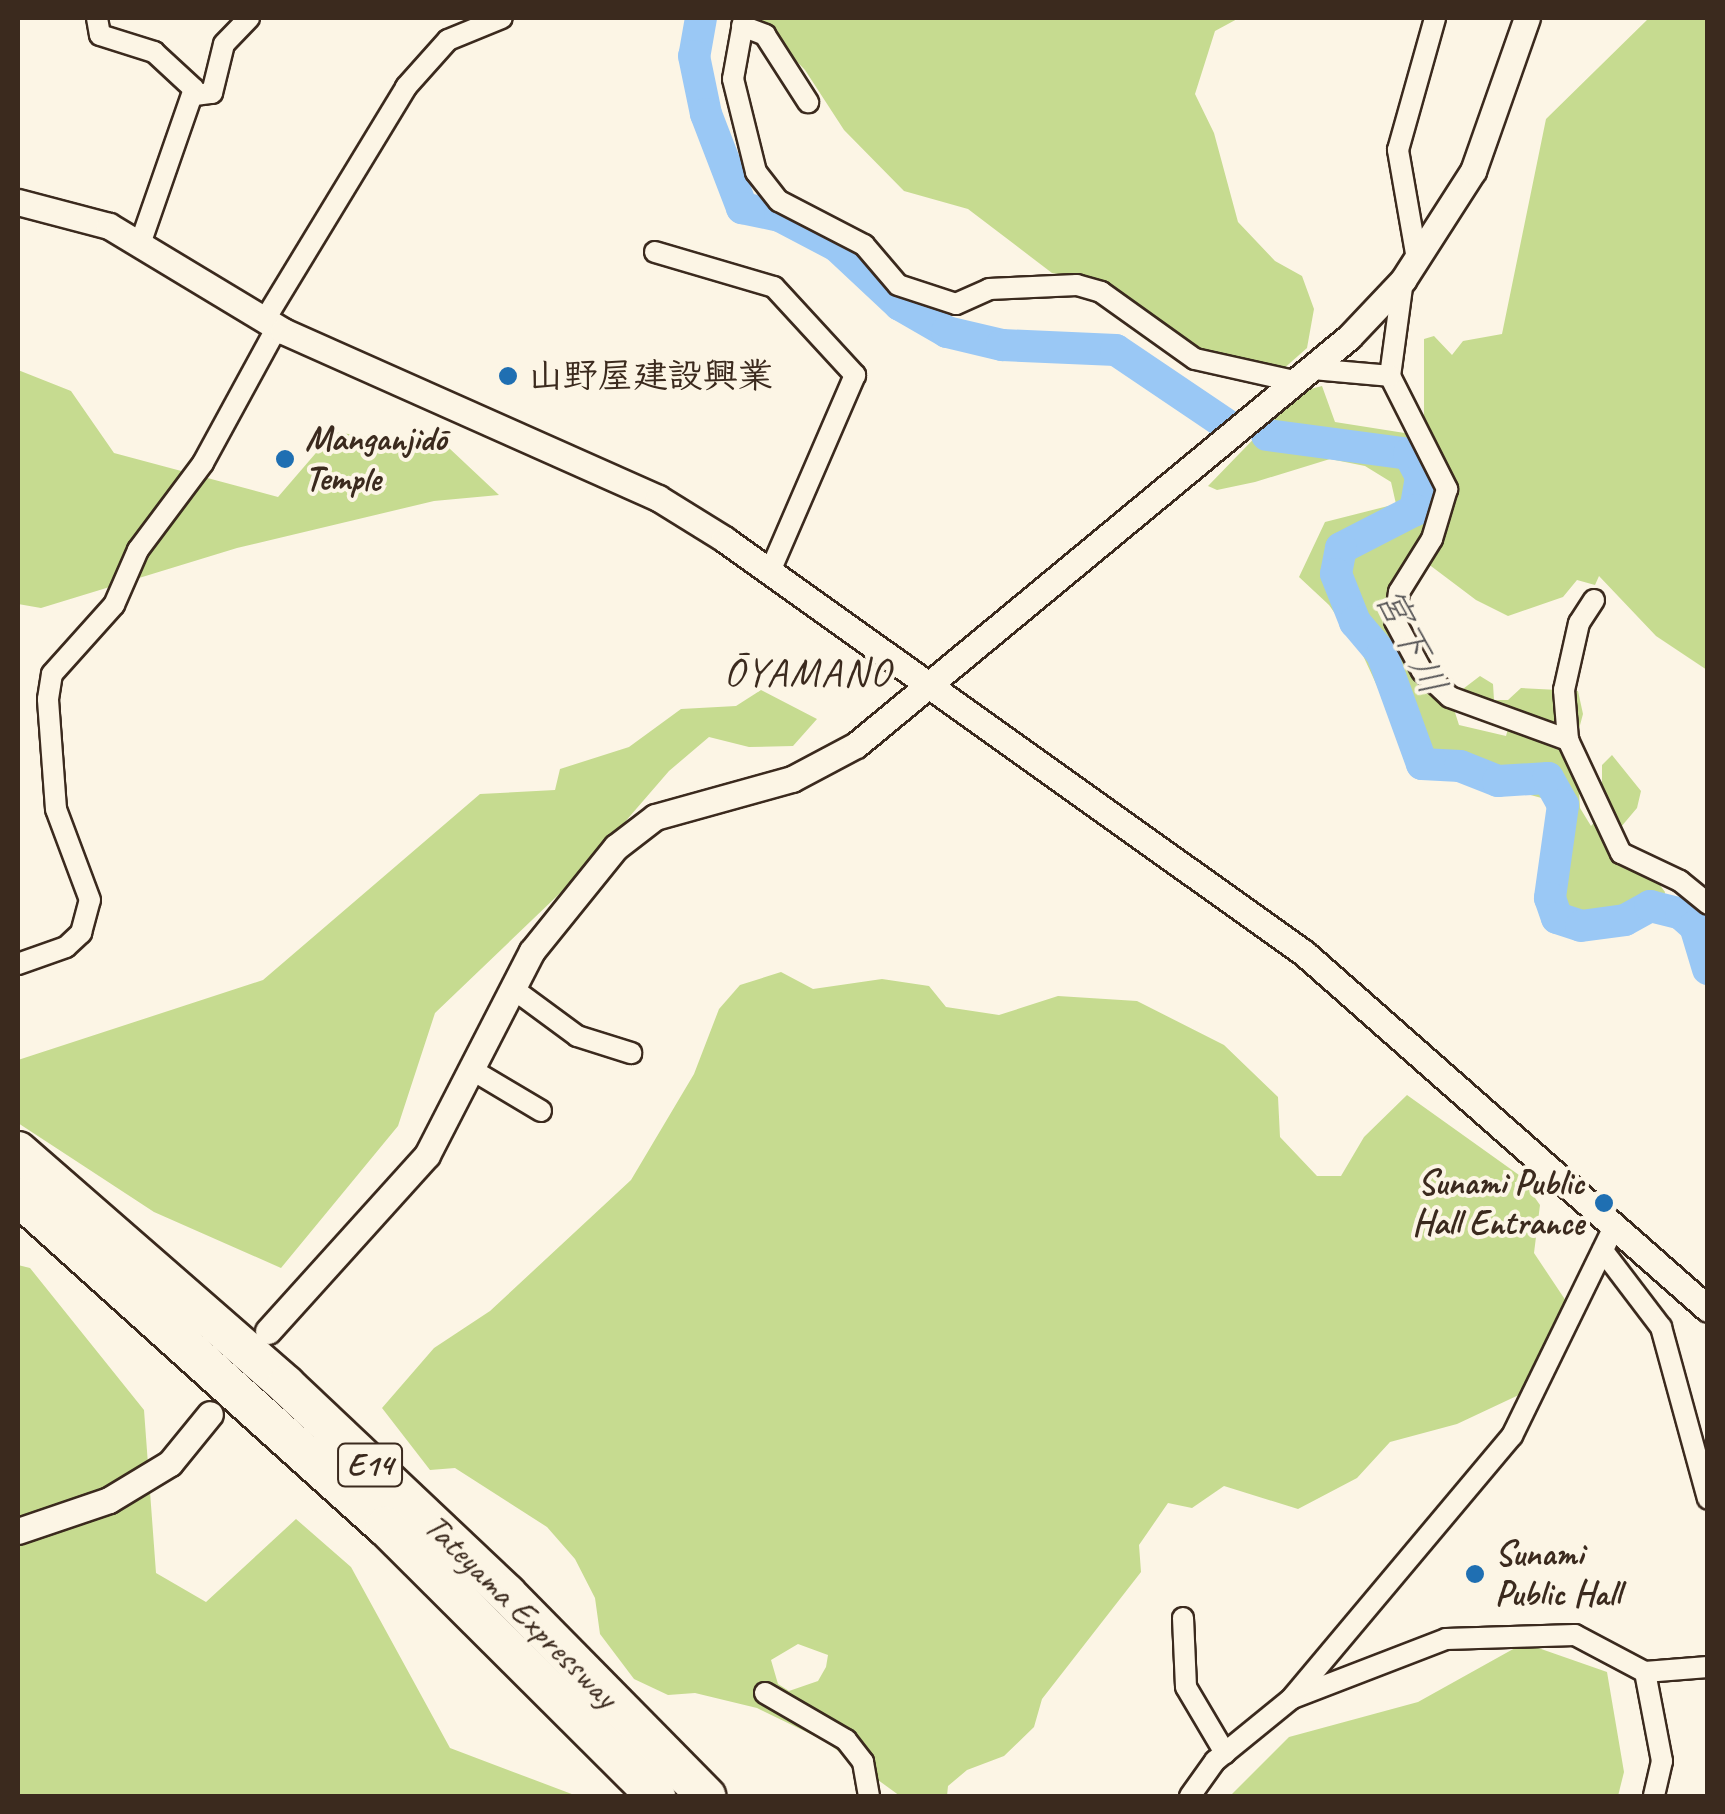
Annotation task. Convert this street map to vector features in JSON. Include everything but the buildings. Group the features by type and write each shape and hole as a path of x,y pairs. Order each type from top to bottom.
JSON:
{"highway":[{"name":"Tateyama Expressway","path":"18,1151 286,1385 507,1594 706,1796"},
{"name":"Tateyama Expressway","path":"18,1196 385,1526 656,1796"}],"street":[{"path":"97,18 100,35 154,52 185,76 195,95 140,244"},
{"path":"195,95 212,92 224,44 249,18"},
{"path":"18,964 66,947 81,933 90,900 56,808 48,699 52,674 114,605 138,550 203,463 270,324 406,87 448,40 502,18"},
{"path":"1435,18 1398,150 1410,270 1390,376 1447,489 1432,539 1398,592 1395,621 1422,671 1450,697 1568,740"},
{"path":"268,1331 427,1154 474,1072 512,988 562,912 637,830 690,804 820,768 856,745 926,682 1305,376 1410,270 1472,171 1527,18"},
{"path":"808,102 765,35 743,22 733,79 756,172 779,201 864,244 898,285 956,304 989,290 1077,286 1102,292 1195,359 1305,376 1390,376"},
{"path":"18,202 82,216 140,244 270,324 658,498 770,572 1304,953 1608,1240 1708,1309"},
{"path":"656,252 774,287 856,376 770,572"},
{"path":"1594,600 1579,623 1564,690 1568,740 1621,853 1680,882 1708,904"},
{"path":"512,988 576,1036 631,1053"},
{"path":"474,1072 541,1111"},
{"path":"1608,1240 1661,1327 1708,1500"},
{"path":"1190,1796 1225,1753 1292,1699 1512,1436 1608,1240"},
{"path":"18,1530 109,1500 170,1462 210,1414"},
{"path":"1183,1618 1186,1688 1225,1753"},
{"path":"1292,1699 1446,1639 1575,1636 1645,1672 1708,1667"},
{"path":"1645,1672 1662,1761 1654,1796"},
{"path":"765,1693 846,1740 863,1762 869,1796"}],"green space":[{"path":"755,18 1239,18 1215,31 1195,94 1214,133 1238,222 1275,261 1302,276 1314,309 1307,348 1281,371 1188,349 1101,281 1052,273 968,209 904,191 844,130 805,70"},
{"path":"1649,18 1707,18 1707,670 1656,636 1599,576 1595,585 1577,580 1563,597 1508,616 1476,600 1415,554 1390,620 1455,695 1480,676 1493,684 1494,700 1508,700 1521,688 1578,691 1583,714 1576,740 1580,808 1591,826 1602,814 1602,765 1612,755 1641,791 1637,808 1615,834 1614,852 1631,871 1657,881 1665,892 1662,910 1622,936 1575,934 1557,920 1542,882 1549,800 1430,768 1391,716 1360,649 1329,605 1299,577 1325,522 1396,504 1391,482 1365,466 1330,459 1255,482 1217,490 1208,486 1299,392 1322,386 1335,422 1411,434 1424,422 1424,339 1434,336 1452,355 1463,341 1502,334 1546,119","holes":["1452,703 1509,725 1506,736 1459,725"]},
{"path":"18,370 71,391 114,453 278,497 334,432 449,448 499,495 434,501 237,548 41,608 18,604"},
{"path":"761,690 817,719 793,746 749,747 709,737 669,771 579,875 435,1013 398,1126 281,1268 154,1212 18,1123 18,1060 263,980 480,794 555,790 560,769 629,747 681,709 736,706"},
{"path":"781,972 813,989 882,979 929,986 946,1007 999,1015 1058,996 1137,1001 1224,1045 1278,1097 1280,1137 1317,1176 1341,1176 1364,1137 1407,1095 1519,1175 1540,1205 1534,1253 1566,1301 1523,1393 1457,1424 1390,1442 1357,1478 1298,1509 1224,1486 1192,1508 1168,1503 1139,1545 1141,1572 1042,1699 1034,1727 1004,1756 967,1770 948,1786 947,1796 900,1796 823,1740 757,1708 695,1693 668,1695 634,1679 600,1634 595,1598 575,1559 547,1527 455,1468 430,1470 382,1408 434,1348 490,1311 631,1180 694,1074 719,1009 740,985","holes":["798,1644 828,1655 818,1681 789,1691 778,1684 771,1660"]},
{"path":"18,1265 30,1268 144,1410 156,1573 206,1602 296,1519 351,1567 450,1748 577,1796 18,1796"},
{"path":"1524,1643 1607,1672 1624,1772 1618,1796 1230,1796 1289,1737 1418,1702"}],"waterway":[{"name":"宮下川","path":"701,18 694,56 706,114 742,208 780,216 837,246 900,305 947,332 1002,345 1116,350 1227,425"},
{"name":"宮下川","path":"1267,435 1409,454 1421,477 1415,510 1341,548 1336,574 1355,622 1382,654 1422,764 1460,766 1498,781 1548,778 1563,805 1550,898 1557,918 1581,926 1625,920 1650,906 1681,914 1695,926 1708,969"}],"place":[{"name":"山野屋建設興業","path":"508,376"},
{"name":"Manganjidō Temple","path":"285,459"},
{"name":"Sunami Public Hall Entrance","path":"1604,1203"},
{"name":"Sunami Public Hall","path":"1475,1574"}],"district":[{"name":"ŌYAMANO","path":"808,672"}]}
